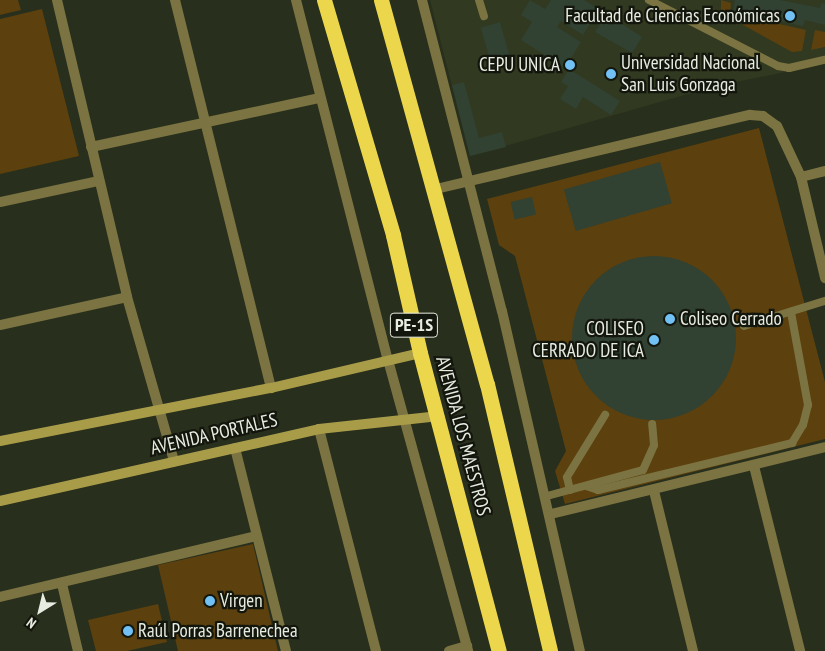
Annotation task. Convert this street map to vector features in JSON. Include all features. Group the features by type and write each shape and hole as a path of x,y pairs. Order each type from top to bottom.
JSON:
{"highway":[{"name":"AVENIDA LOS MAESTROS","path":"324,0 393,236 420,353 439,416 499,651"},
{"name":"AVENIDA LOS MAESTROS","path":"380,0 436,190 487,384 550,651"}],"street":[{"path":"56,0 127,297 157,408 174,461"},
{"path":"175,0 271,388"},
{"path":"296,0 388,360 406,419 468,649 449,651"},
{"path":"422,0 547,496 580,651"},
{"path":"91,147 206,124 320,98"},
{"path":"436,190 750,114 763,116 777,126 801,177 825,278"},
{"path":"801,177 825,171"},
{"path":"0,202 98,181"},
{"path":"0,325 127,297"},
{"name":"AVENIDA PORTALES","path":"0,441 157,408 271,388 420,353"},
{"name":"AVENIDA PORTALES","path":"0,500 318,429 439,416"},
{"path":"318,429 376,651"},
{"path":"551,514 654,491 825,447"},
{"path":"235,448 286,651"},
{"path":"754,466 800,651"},
{"path":"654,491 692,651"},
{"path":"0,597 62,584 257,536"},
{"path":"62,584 78,651"}],"lane":[{"path":"480,0 484,16"},
{"path":"649,0 778,66 789,68 825,60"},
{"path":"744,326 825,301"},
{"path":"586,486 598,490 792,442 803,425 808,405 791,312"},
{"path":"570,490 568,477 605,415"},
{"path":"547,496 643,470 654,445 652,424"}],"shaded area":[{"path":"0,0 18,0 21,10 0,15"},
{"name":"Universidad Nacional San Luis Gonzaga","path":"430,0 825,0 825,64 716,86 470,156"},
{"path":"721,0 731,3 730,13 806,30 802,51 792,52 721,13"},
{"path":"42,9 79,156 0,174 0,19"},
{"path":"815,30 825,32 825,47 811,50"},
{"name":"Coliseo Cerrado","path":"759,128 825,382 825,439 565,504 555,471 566,451 515,256 499,245 487,199"},
{"name":"Raúl Porras Barrenechea","path":"253,544 278,651 178,651 158,565"},
{"name":"Raúl Porras Barrenechea","path":"158,604 167,642 127,651 96,651 88,620"}],"building":[{"path":"530,0 545,9 551,0 584,0 599,9 583,35 561,21 557,27 581,42 565,68 521,40 532,22 521,15"},
{"name":"Facultad de Ciencias Económicas","path":"735,0 780,0 820,8 821,3 825,4 825,25 805,20 803,26 733,11"},
{"path":"607,14 642,37 632,53 595,32"},
{"path":"500,22 510,56 490,61 481,28"},
{"path":"569,69 620,101 611,115 583,97 576,109 560,99 568,86 561,82"},
{"path":"464,82 479,138 502,132 506,147 470,156 452,85"},
{"path":"660,162 672,203 576,231 564,190"},
{"path":"532,197 536,215 515,219 511,202"},
{"path":"646,256 662,256 685,262 700,270 712,280 722,292 730,307 736,330 736,346 730,369 722,384 712,396 700,406 685,414 662,420 646,420 623,414 608,406 586,384 576,362 572,346 572,330 578,307 586,292 608,270 630,260"}],"place":[{"name":"Facultad de Ciencias Económicas","path":"790,16"},
{"name":"CEPU UNICA","path":"570,65"},
{"name":"Universidad Nacional San Luis Gonzaga","path":"611,74"},
{"name":"Coliseo Cerrado","path":"670,319"},
{"name":"COLISEO CERRADO DE ICA","path":"654,340"},
{"name":"Virgen","path":"210,601"},
{"name":"Raúl Porras Barrenechea","path":"128,631"}]}
